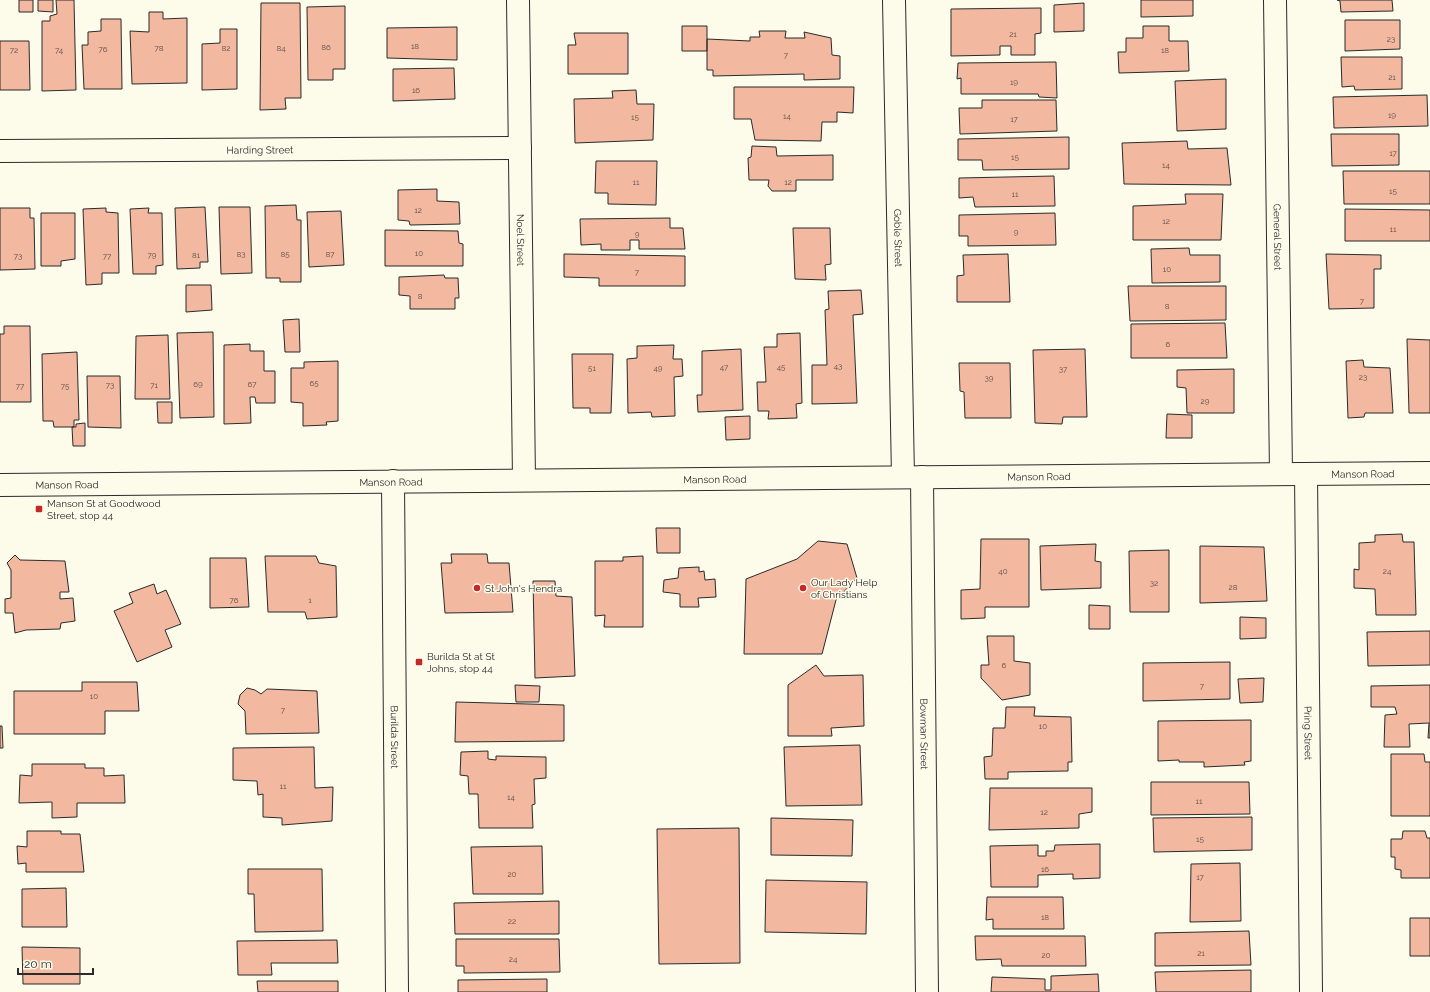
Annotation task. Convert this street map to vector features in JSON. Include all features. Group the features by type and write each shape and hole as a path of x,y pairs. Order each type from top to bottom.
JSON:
{"street":[{"name":"Noel Street","path":"518,0 524,480"},
{"name":"Goble Street","path":"894,0 912,477"},
{"name":"General Street","path":"1275,0 1280,474"},
{"name":"Harding Street","path":"0,151 520,148"},
{"name":"Manson Road","path":"0,485 1430,473"},
{"name":"Pring Street","path":"1306,474 1311,992"},
{"name":"Bowman Street","path":"912,477 927,992"},
{"name":"Burilda Street","path":"393,481 397,992"}],"building":[{"path":"19,0 33,0 33,12 19,12"},
{"path":"38,0 53,0 53,12 38,11"},
{"path":"56,0 74,0 76,90 42,91 42,21 50,21 50,16 57,14"},
{"path":"1141,0 1193,0 1193,16 1141,17"},
{"path":"1337,0 1392,0 1393,11 1341,12 1340,1"},
{"path":"261,3 300,3 301,98 285,98 286,109 260,110"},
{"path":"1084,3 1084,31 1054,32 1054,5"},
{"path":"345,6 345,69 333,69 333,80 308,80 307,7"},
{"path":"1041,8 1041,33 1035,34 1035,55 1011,55 1011,46 1000,46 1000,55 951,56 951,9"},
{"path":"149,12 163,12 163,19 187,18 187,83 132,84 130,31 149,32"},
{"path":"101,19 121,19 122,89 84,89 82,45 88,45 88,32 101,31"},
{"path":"1345,20 1400,20 1400,49 1345,51"},
{"path":"682,26 707,26 707,51 682,51"},
{"path":"1143,26 1169,26 1169,41 1188,41 1189,71 1119,73 1118,52 1126,52 1126,38 1143,38"},
{"path":"457,27 457,60 387,58 387,28"},
{"path":"220,29 237,29 237,89 202,90 202,44 220,43"},
{"path":"759,31 786,31 785,38 805,38 804,32 831,38 832,55 840,56 840,79 804,80 804,74 713,76 713,70 707,70 707,39 750,41 750,37 760,37"},
{"path":"574,33 628,33 628,74 568,74 568,45 576,45"},
{"path":"0,41 29,41 30,90 0,90"},
{"path":"1341,57 1402,57 1402,89 1355,90 1354,86 1342,87"},
{"path":"1056,62 1057,98 1039,97 1038,94 961,94 961,78 957,79 958,63"},
{"path":"454,68 455,99 393,101 393,69"},
{"path":"1226,79 1226,129 1177,131 1175,81"},
{"path":"734,87 854,87 853,113 837,112 837,122 822,122 821,141 755,140 751,119 734,119"},
{"path":"636,90 637,104 654,104 653,140 575,143 574,99 613,98 612,91"},
{"path":"1427,95 1428,126 1334,128 1333,97"},
{"path":"982,100 1056,100 1057,131 960,134 959,108 982,108"},
{"path":"1331,134 1399,134 1399,165 1332,166"},
{"path":"1069,137 1069,169 983,170 982,160 958,160 958,139"},
{"path":"1187,141 1188,149 1227,148 1231,185 1124,184 1122,143"},
{"path":"752,146 776,147 777,156 833,155 833,180 796,180 796,191 772,191 768,186 769,180 749,180 748,158 751,157"},
{"path":"596,161 657,161 656,205 608,204 608,193 595,193"},
{"path":"1343,171 1430,171 1430,204 1344,204"},
{"path":"1054,176 1055,206 975,207 973,197 959,198 959,178"},
{"path":"437,189 437,201 459,202 460,224 410,225 409,221 398,220 398,190"},
{"path":"1185,194 1223,194 1221,240 1133,240 1133,206 1186,204"},
{"path":"296,205 297,220 301,220 301,282 280,282 280,278 266,278 265,206"},
{"path":"205,207 208,262 200,262 200,268 177,269 175,208"},
{"path":"219,207 250,207 252,273 221,274"},
{"path":"0,208 30,208 30,218 34,218 35,269 0,270"},
{"path":"106,208 106,212 118,213 119,273 102,273 102,284 86,285 83,209"},
{"path":"149,208 148,213 162,213 163,265 156,266 156,274 133,274 130,209"},
{"path":"1345,209 1430,210 1430,241 1345,241"},
{"path":"341,211 344,265 309,267 307,212"},
{"path":"41,213 75,213 75,259 61,261 61,266 41,266"},
{"path":"1055,213 1056,245 968,246 968,236 959,236 959,215"},
{"path":"670,218 670,228 683,228 685,249 639,249 639,240 630,240 630,250 601,250 601,244 581,245 580,219"},
{"path":"793,228 830,228 831,264 825,265 826,280 795,279"},
{"path":"385,230 458,231 459,243 463,244 463,266 385,266"},
{"path":"1189,248 1190,255 1220,255 1220,282 1152,283 1151,249"},
{"path":"564,254 685,256 685,286 599,286 599,278 564,277"},
{"path":"1008,254 1010,302 957,302 957,276 964,275 963,255"},
{"path":"1326,254 1381,255 1381,269 1374,269 1374,308 1329,309"},
{"path":"444,275 445,278 458,278 459,298 455,298 455,309 410,309 410,296 399,295 399,277"},
{"path":"186,285 211,285 212,310 186,312"},
{"path":"1128,286 1226,286 1226,320 1130,321"},
{"path":"861,290 863,314 853,315 857,403 812,404 812,365 827,365 825,310 829,309 828,291"},
{"path":"299,319 300,352 285,352 283,320"},
{"path":"1225,323 1227,358 1131,358 1131,324"},
{"path":"4,326 30,326 31,402 0,402 0,334 4,334"},
{"path":"213,332 214,417 180,418 177,333"},
{"path":"800,333 802,403 796,404 797,418 768,419 769,411 758,411 757,382 766,382 764,347 777,347 777,334"},
{"path":"168,335 170,399 135,399 136,336"},
{"path":"1407,339 1430,340 1430,413 1409,413"},
{"path":"250,344 250,351 264,351 264,371 275,371 275,403 256,403 255,397 250,397 251,423 224,424 224,345"},
{"path":"674,345 673,359 682,359 683,376 674,377 675,416 652,417 651,412 628,413 627,359 637,358 637,346"},
{"path":"741,349 743,410 698,412 697,395 702,395 702,351"},
{"path":"1085,349 1087,417 1063,417 1062,424 1035,423 1033,350"},
{"path":"77,352 79,420 74,420 74,427 54,427 53,421 43,421 42,354"},
{"path":"572,354 613,354 611,413 590,413 590,408 573,408"},
{"path":"1363,360 1364,367 1390,368 1393,413 1365,413 1364,417 1348,418 1346,361"},
{"path":"338,361 338,421 326,422 327,425 303,426 303,403 291,402 291,368 304,368 304,362"},
{"path":"959,363 1010,363 1011,418 965,418 964,392 960,391"},
{"path":"1234,369 1234,413 1187,413 1186,388 1177,387 1177,370"},
{"path":"87,376 120,376 121,428 88,427"},
{"path":"157,402 172,402 172,423 158,423"},
{"path":"1167,414 1192,415 1192,438 1166,438"},
{"path":"750,416 750,439 726,440 725,417"},
{"path":"85,423 85,446 73,446 72,427 76,427 76,424"},
{"path":"656,528 680,528 680,553 657,553"},
{"path":"1402,534 1403,542 1414,542 1416,615 1376,615 1375,589 1354,588 1354,569 1359,570 1359,543 1375,542 1375,535"},
{"path":"981,539 1029,539 1029,607 985,607 985,618 961,619 961,590 980,589"},
{"name":"Our Lady Help of Christians","path":"818,541 847,544 857,578 836,600 822,654 744,654 746,579 797,559"},
{"path":"1096,544 1095,561 1101,562 1101,588 1041,590 1040,546"},
{"path":"1200,546 1264,547 1267,601 1200,603"},
{"path":"1169,550 1169,612 1130,612 1129,551"},
{"name":"St John's Hendra","path":"451,554 487,554 488,563 509,563 513,612 445,613 441,563 452,563"},
{"path":"15,555 20,560 65,561 69,592 60,592 60,599 73,598 75,621 61,623 60,629 26,630 15,633 13,613 5,613 5,599 11,598 11,570 7,563"},
{"path":"265,556 316,556 319,563 336,566 337,617 307,619 305,612 268,612"},
{"path":"643,556 643,627 604,627 605,615 595,616 595,561 623,561 623,557"},
{"path":"210,558 246,558 249,607 210,608"},
{"path":"699,567 699,572 704,571 705,580 715,579 716,597 698,598 699,607 680,607 680,594 663,592 664,580 678,578 679,568"},
{"path":"533,581 555,581 556,596 572,597 575,676 535,678"},
{"path":"154,584 157,594 166,590 181,624 165,630 172,647 137,662 114,611 133,603 129,593"},
{"path":"1089,605 1110,606 1110,629 1089,629"},
{"path":"1240,617 1266,618 1266,638 1240,639"},
{"path":"1430,631 1430,665 1368,666 1367,632"},
{"path":"987,636 1014,636 1014,661 1030,663 1030,695 1002,700 981,678 981,665 989,665"},
{"path":"1230,662 1230,699 1143,701 1143,663"},
{"path":"816,665 824,676 863,675 864,726 831,728 832,736 788,736 788,685"},
{"path":"1264,678 1263,702 1240,703 1238,679"},
{"path":"82,682 137,682 139,711 105,711 105,734 14,734 14,691 82,691"},
{"path":"515,685 540,686 539,702 516,702"},
{"path":"1430,685 1430,738 1428,738 1429,723 1409,724 1410,747 1384,747 1385,715 1397,714 1395,707 1371,707 1371,686"},
{"path":"247,688 255,690 261,694 267,689 317,691 319,733 246,734 245,711 238,704 240,695"},
{"path":"456,702 564,705 564,741 455,742"},
{"path":"1006,707 1035,707 1034,716 1071,717 1072,762 1068,762 1068,771 1008,772 1008,779 985,779 984,757 992,756 993,728 1005,728"},
{"path":"1251,720 1251,761 1244,762 1245,765 1204,767 1204,762 1179,762 1179,760 1158,761 1158,721"},
{"path":"0,726 2,726 3,748 0,748"},
{"path":"860,745 862,805 786,806 784,747"},
{"path":"314,747 315,788 333,787 332,821 282,825 282,818 263,817 263,794 258,795 257,781 233,780 233,748"},
{"path":"488,751 488,759 496,760 496,756 546,757 546,778 534,779 535,804 532,805 533,828 479,828 478,794 469,794 468,776 460,775 461,752"},
{"path":"1391,754 1424,754 1425,762 1430,762 1430,816 1391,816"},
{"path":"32,764 85,764 85,768 104,768 104,776 124,775 125,803 77,803 77,817 52,818 52,802 19,803 20,775 32,776"},
{"path":"1151,782 1249,782 1250,814 1151,815"},
{"path":"990,788 1092,788 1092,812 1079,814 1079,828 989,830"},
{"path":"1252,817 1252,850 1154,852 1153,818"},
{"path":"771,818 853,820 852,856 771,855"},
{"path":"739,828 740,963 659,964 657,829"},
{"path":"27,831 61,831 61,834 80,834 84,872 26,872 26,863 18,864 17,846 27,847"},
{"path":"1403,831 1425,831 1427,838 1430,838 1430,878 1401,878 1401,870 1395,869 1395,857 1391,857 1391,839 1402,839"},
{"path":"1100,844 1100,878 1073,879 1073,874 1038,875 1038,887 991,887 990,846 1038,845 1038,856 1046,856 1046,851 1054,851 1055,845"},
{"path":"542,846 543,894 473,894 471,847"},
{"path":"1240,863 1241,921 1190,922 1191,864"},
{"path":"248,869 322,869 323,931 255,932 254,894 248,894"},
{"path":"766,880 867,882 866,934 765,932"},
{"path":"66,888 67,927 22,927 22,889"},
{"path":"987,897 1063,897 1064,929 993,929 993,919 986,920"},
{"path":"559,901 559,934 455,934 454,903"},
{"path":"1410,918 1430,918 1430,956 1410,956"},
{"path":"1249,931 1251,965 1155,966 1155,933"},
{"path":"975,936 1085,936 1086,966 1002,966 1001,959 976,960"},
{"path":"456,939 559,939 560,972 464,973 464,966 456,966"},
{"path":"337,940 338,963 271,963 272,975 238,975 237,941"},
{"path":"22,947 80,948 80,984 23,984"},
{"path":"1251,970 1251,992 1156,992 1155,972"},
{"path":"1098,974 1099,992 991,992 992,977 1045,979 1045,990 1051,990 1051,976"},
{"path":"547,979 547,992 458,992 458,980"},
{"path":"257,981 338,981 338,992 258,992"}],"place":[{"name":"Manson St at Goodwood Street, stop 44","path":"39,509"},
{"name":"St John's Hendra","path":"477,588"},
{"name":"Our Lady Help of Christians","path":"803,588"},
{"name":"Burilda St at St Johns, stop 44","path":"419,662"}]}
